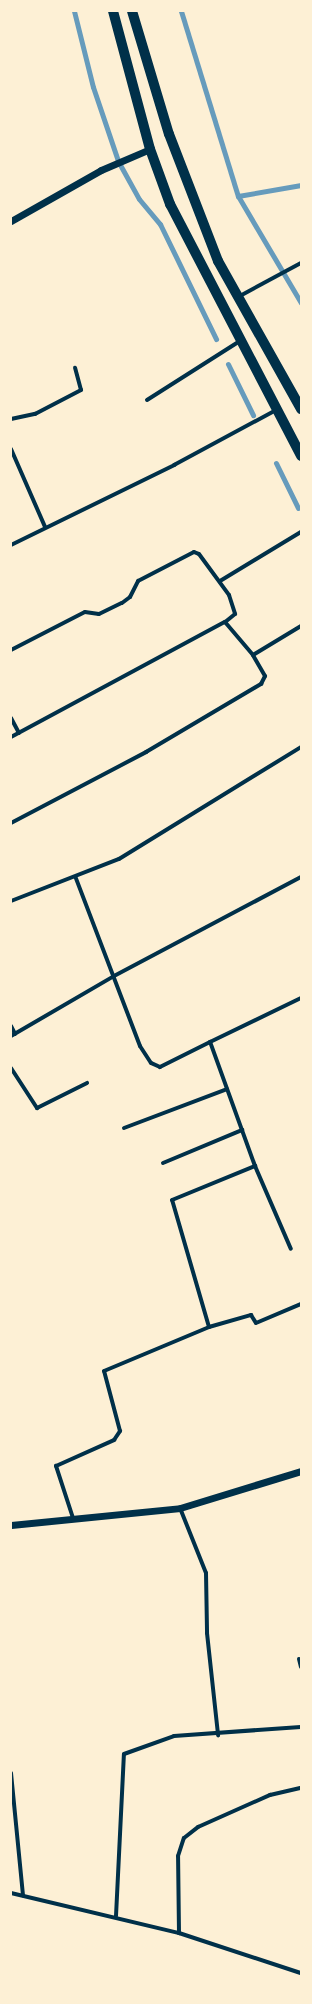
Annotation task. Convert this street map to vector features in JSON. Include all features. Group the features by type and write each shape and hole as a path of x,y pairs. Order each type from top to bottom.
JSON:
{"main road":[{"path":"113,11 150,149 170,204 301,456"},
{"path":"132,11 169,134 218,261 301,409"}],"street":[{"path":"11,221 100,170 150,149"},
{"path":"238,297 285,270 301,263"},
{"path":"147,400 240,341"},
{"path":"11,419 35,414 81,390 75,368"},
{"path":"11,545 174,465 276,410"},
{"path":"11,449 45,527"},
{"path":"220,581 301,532"},
{"path":"11,650 85,612 99,614 122,603 130,597 138,581 185,554 199,554 220,581 235,614 225,622 11,737"},
{"path":"11,823 146,752 261,684 265,676 253,655 225,622"},
{"path":"253,655 301,626"},
{"path":"11,718 19,733"},
{"path":"11,901 76,878 119,859 301,747"},
{"path":"11,1026 13,1035 114,976 301,877"},
{"path":"76,878 140,1046 151,1063 160,1067 172,1063 210,1042 301,998"},
{"path":"210,1042 255,1166 291,1249"},
{"path":"11,1068 37,1108 87,1083"},
{"path":"124,1128 227,1089"},
{"path":"162,1163 242,1130"},
{"path":"209,1327 172,1200 255,1166"},
{"path":"73,1518 56,1466 114,1440 120,1431 104,1371 209,1327 252,1315 256,1323 301,1304"},
{"path":"11,1525 180,1508 301,1471"},
{"path":"180,1508 206,1573 207,1633 218,1735"},
{"path":"299,1659 301,1667"},
{"path":"116,1916 124,1754 174,1736 218,1735 301,1727"},
{"path":"12,1773 22,1895"},
{"path":"179,1933 178,1856 184,1838 198,1827 270,1795 301,1788"},
{"path":"11,1893 116,1916 179,1933 301,1973"}],"waterway":[{"path":"74,11 93,87 118,161 139,199 160,224 216,339"},
{"path":"181,11 238,196 301,303"},
{"path":"238,196 301,185"},
{"path":"228,364 253,415"},
{"path":"276,463 298,508"}]}
